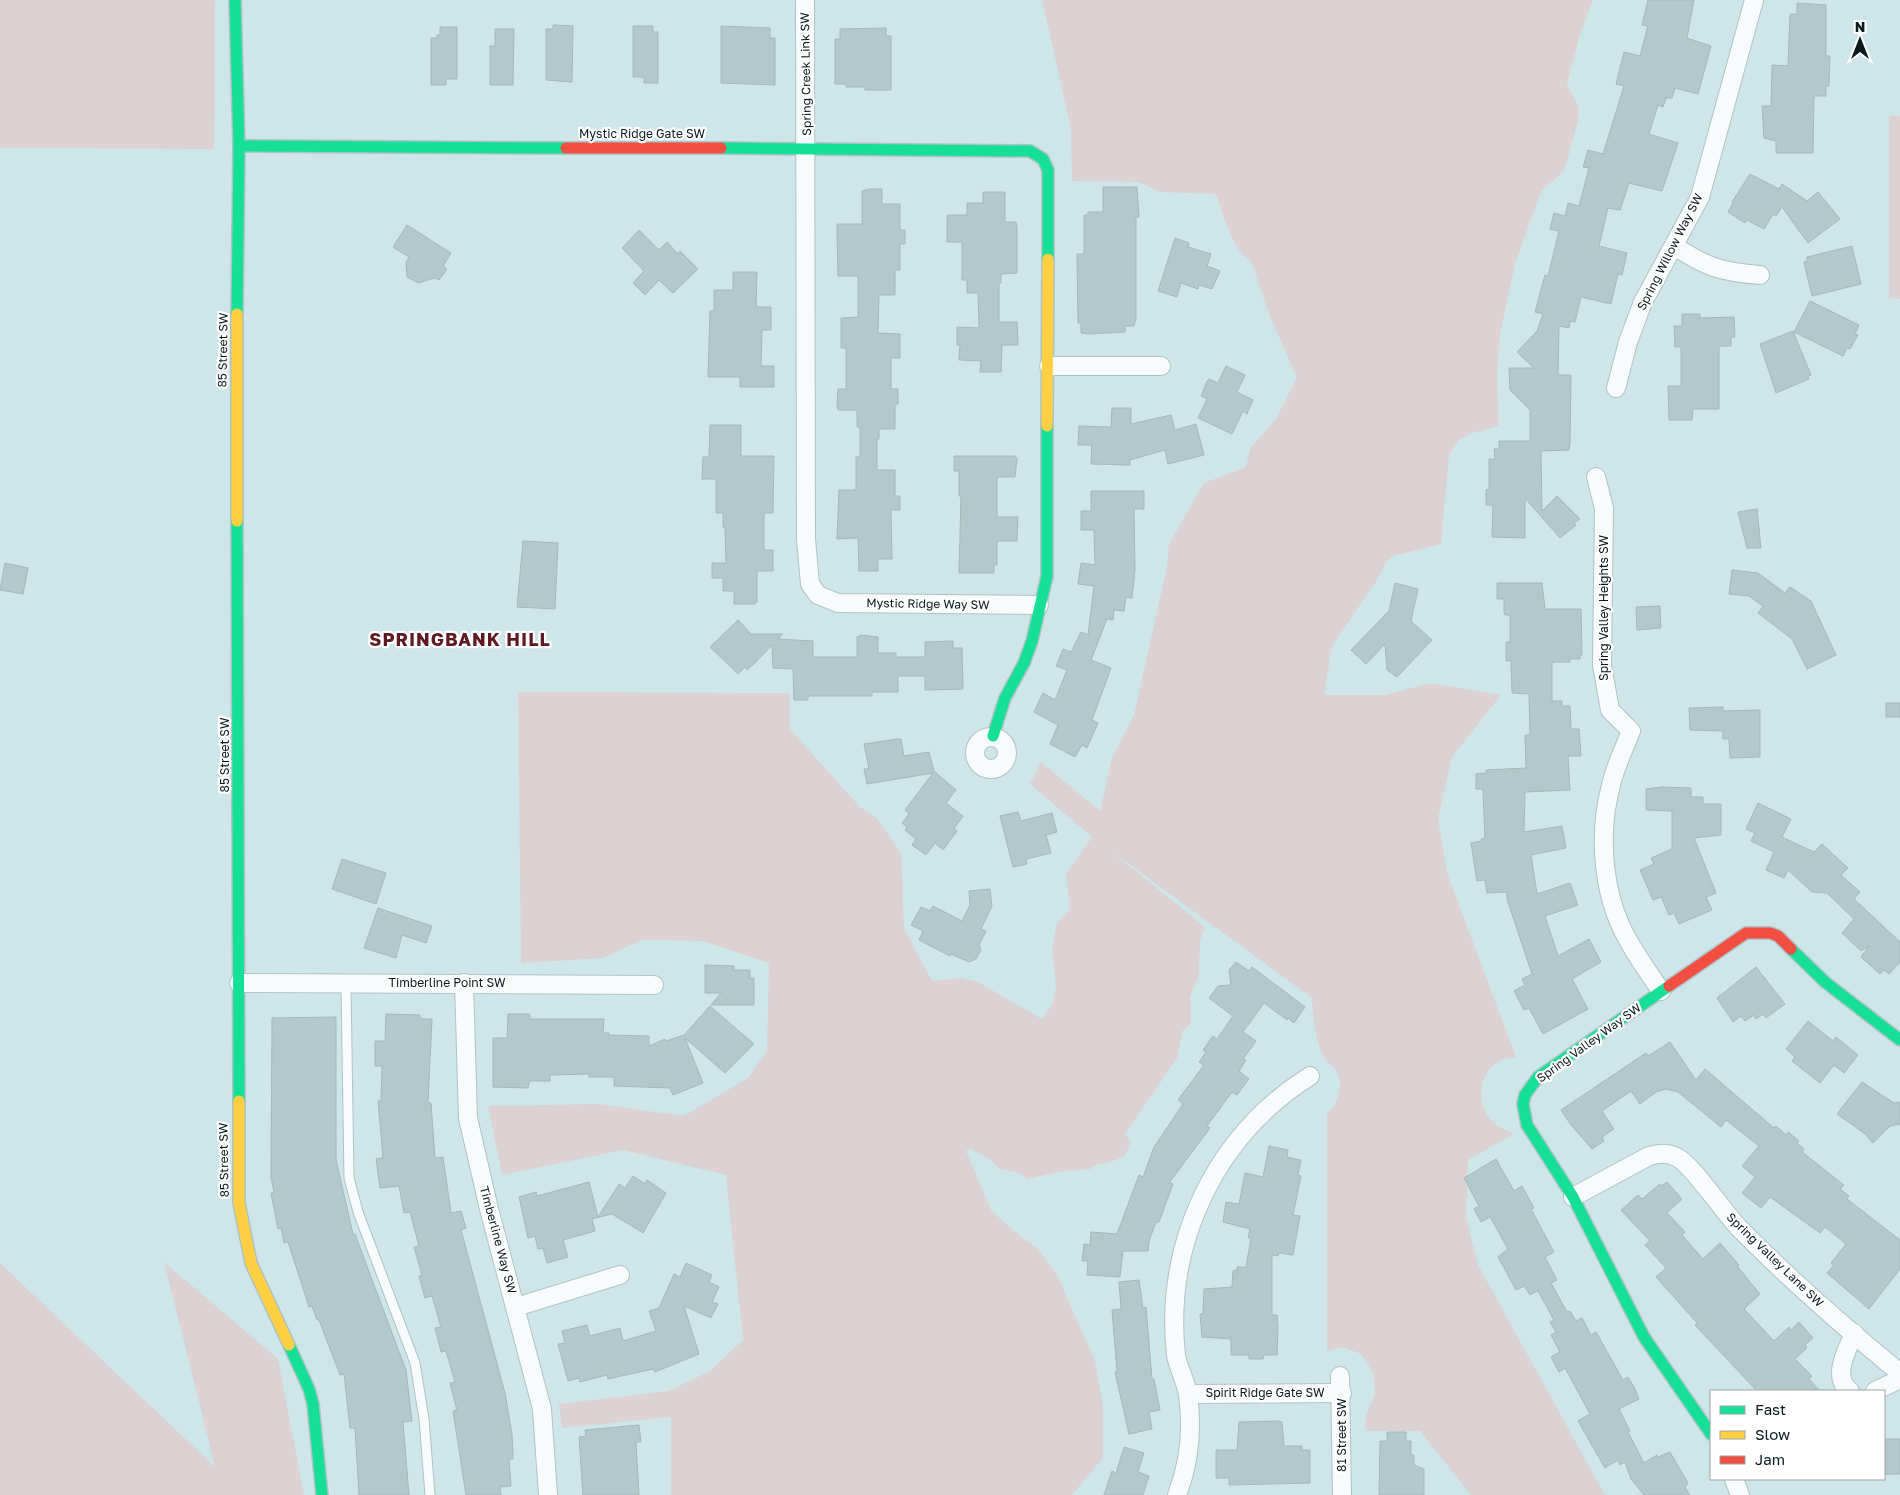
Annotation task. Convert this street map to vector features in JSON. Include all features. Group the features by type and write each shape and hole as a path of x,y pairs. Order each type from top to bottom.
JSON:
{"street":[{"name":"85 Street SW","path":"235,0 239,146 236,424 240,983 237,1160 241,1221 251,1263 309,1389 313,1404 322,1495"},
{"name":"Spring Creek Link SW","path":"805,0 807,148"},
{"name":"Spring Willow Way SW","path":"1616,388 1639,313 1700,197 1754,0"},
{"name":"Mystic Ridge Gate SW","path":"239,146 807,148 1025,150 1036,152 1042,158 1048,170 1049,366"},
{"name":"Mystic Ridge Way SW","path":"807,148 806,539 810,584 818,595 838,603 1039,605"},
{"path":"1674,246 1702,264 1716,269 1760,275"},
{"path":"993,736 1005,698 1024,663 1032,641 1047,576 1049,366 1161,366"},
{"name":"Spring Valley Heights SW","path":"1596,477 1604,508 1602,665 1605,688 1610,710 1631,731 1611,784 1604,834 1606,870 1616,914 1627,939 1661,992"},
{"name":"Spring Valley Way SW","path":"1710,1433 1644,1337 1573,1197 1527,1125 1523,1104 1525,1095 1538,1076 1746,933 1770,933 1788,944 1825,982 1900,1040"},
{"name":"Timberline Point SW","path":"240,983 654,985"},
{"name":"Timberline Way SW","path":"464,983 468,1118 489,1209 542,1409 548,1495"},
{"path":"1177,1495 1190,1455 1191,1428 1188,1394 1177,1357 1174,1318 1180,1262 1191,1222 1213,1174 1244,1131 1280,1097 1310,1076"},
{"name":"Spring Valley Lane SW","path":"1573,1197 1649,1156 1658,1153 1678,1157 1686,1164 1725,1213 1759,1248 1900,1373"},
{"path":"516,1307 620,1275"},
{"path":"1849,1390 1843,1384 1840,1372 1854,1333"},
{"path":"1877,1390 1900,1379"},
{"name":"Spirit Ridge Gate SW","path":"1188,1394 1341,1384"},
{"name":"81 Street SW","path":"1341,1384 1342,1495"},
{"path":"1734,1480 1740,1495"}],"lane":[{"path":"346,984 349,1178 358,1212 415,1363 424,1419 430,1495"}],"shaded area":[{"path":"0,0 215,0 214,149 0,148"},
{"path":"1042,0 1593,0 1580,34 1567,84 1579,108 1578,121 1564,171 1541,191 1515,264 1500,334 1497,375 1499,426 1472,433 1459,440 1449,455 1441,544 1393,556 1386,562 1377,580 1332,646 1324,695 1385,695 1430,683 1501,695 1452,757 1438,818 1447,873 1516,1057 1504,1059 1491,1067 1483,1083 1481,1091 1482,1100 1488,1117 1503,1129 1514,1134 1468,1160 1466,1217 1478,1265 1605,1495 1471,1495 1420,1431 1365,1431 1365,1418 1375,1394 1374,1377 1367,1362 1359,1353 1342,1347 1327,1351 1327,1113 1335,1104 1339,1093 1340,1081 1336,1070 1325,1059 1319,1045 1312,998 1106,847 1205,927 1200,940 1199,975 1190,997 1191,1024 1183,1030 1177,1058 1125,1134 1131,1141 1125,1156 1108,1163 1098,1164 1090,1169 1058,1172 1027,1179 1020,1173 1000,1169 991,1160 971,1149 966,1151 991,1210 1039,1250 1058,1277 1095,1361 1103,1406 1103,1458 1072,1495 671,1495 671,1417 562,1428 559,1404 669,1391 710,1371 743,1340 726,1175 623,1150 502,1175 488,1106 598,1104 684,1116 748,1078 767,1051 769,963 703,941 642,940 603,958 521,963 518,692 789,693 790,729 860,807 877,818 901,853 904,928 932,981 960,978 978,982 1042,1019 1052,1005 1056,988 1052,949 1057,923 1070,909 1066,874 1092,837 1030,784 1041,762 1100,811 1112,758 1134,715 1167,567 1169,544 1204,483 1246,467 1251,447 1276,419 1297,377 1270,317 1251,261 1238,249 1233,240 1216,194 1161,192 1138,182 1072,181 1071,128"},
{"path":"1889,116 1900,116 1900,299 1882,298 1889,298"},
{"path":"164,1262 278,1359 304,1495 0,1495 0,1263 215,1467"}],"building":[{"path":"1648,0 1694,0 1687,38 1711,46 1698,94 1675,88 1672,98 1666,98 1663,107 1658,105 1649,134 1678,143 1662,191 1629,183 1620,210 1608,208 1599,246 1627,253 1622,275 1618,274 1611,304 1581,297 1575,322 1570,321 1569,328 1559,326 1558,375 1571,375 1570,444 1569,450 1541,451 1542,511 1557,496 1580,519 1574,523 1576,525 1560,538 1525,498 1525,538 1492,537 1493,505 1486,505 1486,490 1489,489 1489,459 1495,459 1494,449 1499,449 1499,441 1530,441 1530,410 1510,390 1509,368 1534,368 1517,352 1537,331 1543,314 1535,312 1545,275 1548,276 1559,231 1550,229 1554,213 1565,216 1568,203 1579,206 1589,168 1583,167 1588,150 1603,154 1624,86 1616,84 1624,52 1640,56 1648,26 1642,25"},
{"path":"1797,3 1826,5 1826,56 1830,56 1829,86 1826,86 1826,96 1814,96 1813,153 1776,153 1776,141 1764,138 1762,106 1771,106 1772,65 1788,66 1790,14 1797,14"},
{"path":"553,25 573,26 572,82 546,80 546,29 553,29"},
{"path":"633,26 653,26 653,32 658,32 658,83 644,83 644,77 633,77"},
{"path":"721,26 770,28 770,38 775,38 775,85 721,83"},
{"path":"440,27 457,27 457,79 446,79 446,85 431,85 431,38 437,38 437,35 440,35"},
{"path":"886,28 886,36 891,36 891,90 865,90 865,87 846,87 846,84 835,84 835,39 840,39 840,29"},
{"path":"495,29 514,29 513,85 490,85 490,46 495,46"},
{"path":"1750,174 1779,189 1782,184 1807,201 1818,192 1840,219 1808,243 1782,207 1776,216 1773,214 1764,229 1747,220 1745,223 1728,212 1732,202"},
{"path":"1103,187 1137,187 1139,217 1136,217 1136,318 1134,326 1125,326 1125,332 1088,334 1081,333 1081,323 1078,323 1077,254 1084,254 1084,215 1088,215 1088,212 1103,212"},
{"path":"882,189 882,204 900,204 900,230 905,230 905,244 900,244 900,270 895,270 895,295 879,295 878,333 900,334 900,358 891,358 891,389 898,389 898,404 895,404 895,429 879,429 879,439 877,439 877,470 895,470 895,496 900,496 900,510 891,510 892,559 878,559 878,571 859,571 858,538 837,539 839,490 856,490 856,457 860,457 860,427 857,427 857,410 838,410 837,406 838,389 846,389 846,348 841,348 841,318 858,317 858,276 838,276 837,224 862,224 862,191"},
{"path":"983,192 1005,192 1005,222 1016,222 1017,228 1017,273 1001,274 1001,283 999,283 999,322 1017,322 1018,345 1002,345 1001,372 980,372 981,361 959,360 960,345 957,345 957,327 979,328 978,293 967,293 967,280 962,280 962,242 947,242 947,218 948,215 967,215 967,203 983,203"},
{"path":"407,225 451,253 443,266 447,269 439,280 435,278 418,283 407,277 406,263 409,257 393,247"},
{"path":"639,230 659,250 667,242 678,254 680,251 698,269 673,293 659,280 645,295 633,283 644,271 622,248"},
{"path":"1175,238 1189,243 1188,247 1211,254 1207,266 1220,271 1212,289 1199,285 1198,289 1181,283 1177,297 1158,291"},
{"path":"1852,246 1861,284 1812,296 1804,262 1807,261 1807,257"},
{"path":"733,272 757,272 756,307 771,307 771,330 762,330 761,366 774,366 774,387 740,387 740,377 708,377 710,311 714,311 714,290 733,290"},
{"path":"1810,301 1859,325 1855,334 1858,335 1850,349 1847,348 1843,356 1794,332"},
{"path":"1682,314 1700,314 1700,318 1734,317 1735,337 1731,337 1731,346 1719,346 1719,409 1693,409 1692,420 1669,420 1668,386 1681,386 1681,347 1675,347 1674,326 1682,326"},
{"path":"1793,331 1811,375 1808,376 1809,379 1776,393 1760,344"},
{"path":"1226,366 1245,375 1237,392 1253,400 1247,414 1243,411 1232,434 1198,418 1207,399 1201,396 1207,381 1209,379 1218,383"},
{"path":"1112,408 1131,408 1131,424 1171,415 1175,430 1196,424 1204,455 1168,464 1165,450 1130,460 1130,465 1091,464 1092,445 1078,445 1079,426 1111,427"},
{"path":"710,425 741,425 741,456 774,456 773,513 764,513 764,550 773,550 773,571 757,571 757,602 754,604 734,604 734,591 723,591 723,578 712,578 712,563 726,563 723,513 716,513 716,479 702,479 703,457 709,457"},
{"path":"954,456 1015,456 1017,459 1015,477 997,477 997,517 1018,517 1017,541 997,541 997,565 994,565 994,573 959,573 961,496 959,496 959,471 954,471"},
{"path":"1091,491 1144,491 1144,509 1134,509 1135,570 1132,598 1126,597 1124,611 1114,610 1113,620 1107,619 1091,660 1111,668 1092,720 1098,723 1087,748 1082,745 1075,757 1050,744 1058,725 1034,712 1043,693 1055,700 1067,670 1056,666 1063,649 1071,652 1081,632 1088,635 1094,586 1078,584 1081,563 1095,565 1094,530 1081,530 1081,511 1091,511"},
{"path":"1757,509 1761,548 1747,548 1738,512"},
{"path":"523,541 558,543 555,609 517,607"},
{"path":"5,563 28,568 23,594 0,590"},
{"path":"1732,570 1758,573 1785,593 1790,587 1811,601 1836,655 1807,669 1792,639 1758,613 1763,606 1749,596 1729,594"},
{"path":"1395,583 1418,589 1411,621 1432,640 1397,677 1387,670 1385,644 1366,664 1351,650 1389,611"},
{"path":"1497,583 1542,583 1545,609 1581,609 1582,655 1580,655 1580,659 1570,659 1570,662 1552,662 1552,701 1562,701 1562,706 1570,706 1571,729 1579,729 1581,756 1568,756 1570,790 1525,792 1524,832 1562,826 1566,848 1531,855 1537,894 1570,883 1578,905 1545,916 1558,956 1589,939 1601,962 1572,979 1588,1009 1543,1034 1529,1008 1524,1010 1514,991 1525,985 1522,979 1532,974 1507,899 1507,892 1487,893 1485,880 1477,881 1471,843 1485,838 1483,789 1476,789 1476,774 1486,773 1486,770 1526,768 1525,735 1530,735 1529,694 1512,693 1511,661 1506,661 1506,642 1510,642 1510,615 1505,615 1504,599 1497,599"},
{"path":"1660,606 1661,628 1637,630 1636,607"},
{"path":"738,620 751,634 783,634 778,639 813,641 813,657 857,657 857,637 861,635 878,637 878,653 896,653 896,657 925,657 925,642 953,641 953,648 962,648 963,689 925,690 925,676 898,676 898,692 872,692 872,696 808,696 808,700 794,700 793,669 773,668 772,645 747,670 745,667 738,674 710,647"},
{"path":"1886,703 1900,703 1900,717 1886,717"},
{"path":"1723,707 1723,711 1760,710 1760,757 1730,758 1729,739 1723,739 1723,731 1690,730 1689,708"},
{"path":"901,739 904,756 929,752 934,771 956,790 946,803 963,816 954,829 957,831 943,850 935,843 926,855 912,845 916,839 905,830 907,827 902,823 909,814 905,810 933,773 867,784 864,769 869,769 864,744"},
{"path":"1661,787 1691,788 1691,797 1703,797 1703,804 1721,804 1721,835 1694,838 1716,893 1706,897 1712,910 1679,924 1674,913 1669,915 1661,897 1653,900 1640,870 1654,864 1651,858 1672,849 1672,811 1646,810 1646,789"},
{"path":"1758,803 1791,819 1782,837 1814,852 1822,844 1848,868 1841,875 1860,892 1854,899 1900,942 1900,962 1889,974 1884,970 1880,974 1861,957 1869,946 1861,951 1842,933 1854,919 1827,893 1812,892 1788,870 1784,878 1766,870 1774,852 1751,841 1755,833 1746,829"},
{"path":"1018,812 1021,821 1052,813 1057,832 1046,835 1051,853 1026,859 1027,864 1013,867 1000,816"},
{"path":"342,859 386,873 376,904 332,889"},
{"path":"990,889 992,906 981,929 986,931 979,945 981,950 976,959 969,962 951,954 950,956 919,940 923,931 911,925 921,907 930,911 933,906 962,921 970,905 969,891"},
{"path":"378,908 432,926 426,943 402,935 396,958 364,948"},
{"path":"1236,962 1249,971 1252,967 1305,1007 1294,1023 1264,1003 1243,1032 1256,1041 1243,1059 1246,1060 1239,1071 1249,1079 1237,1095 1232,1092 1207,1126 1210,1128 1169,1183 1173,1184 1159,1222 1156,1222 1149,1241 1148,1251 1123,1251 1120,1277 1087,1275 1088,1261 1082,1261 1084,1244 1090,1245 1091,1232 1117,1234 1139,1175 1143,1177 1154,1147 1183,1104 1178,1100 1204,1065 1199,1062 1206,1052 1203,1050 1213,1036 1217,1039 1233,1016 1209,998 1218,986 1231,985 1229,970"},
{"path":"705,965 734,966 734,970 750,970 750,978 754,978 754,1005 711,1005 721,993 705,993"},
{"path":"1756,967 1785,1004 1766,1018 1763,1014 1756,1019 1754,1015 1745,1021 1741,1016 1733,1022 1717,998"},
{"path":"710,1006 754,1044 725,1073 685,1038 703,1083 673,1095 670,1088 614,1086 614,1077 589,1077 589,1074 550,1075 550,1081 529,1081 528,1088 493,1087 493,1038 507,1038 508,1014 530,1014 530,1019 604,1019 603,1033 609,1033 609,1035 649,1036 649,1046 665,1039 666,1041 684,1035"},
{"path":"386,1014 420,1015 420,1019 432,1019 428,1103 431,1103 435,1158 443,1157 451,1213 461,1211 466,1228 461,1230 505,1393 512,1434 513,1459 509,1459 511,1486 500,1487 501,1495 466,1495 453,1411 457,1410 450,1383 455,1382 446,1351 441,1352 435,1328 441,1327 432,1296 425,1298 419,1276 422,1275 414,1247 419,1246 410,1212 404,1213 399,1186 380,1188 376,1159 383,1158 378,1101 381,1101 382,1066 375,1066 375,1041 385,1041"},
{"path":"336,1017 336,1160 353,1234 355,1234 406,1370 412,1421 403,1422 409,1495 359,1495 355,1428 350,1428 344,1374 340,1375 319,1320 317,1320 312,1306 309,1307 288,1242 284,1243 281,1228 278,1229 271,1193 274,1192 271,1177 272,1018"},
{"path":"1808,1021 1833,1041 1836,1037 1858,1055 1844,1073 1834,1065 1820,1083 1792,1061 1795,1057 1786,1049"},
{"path":"1670,1042 1696,1080 1705,1069 1774,1128 1776,1126 1786,1135 1788,1132 1799,1141 1797,1143 1804,1149 1802,1152 1844,1185 1840,1189 1849,1196 1847,1199 1900,1240 1900,1269 1869,1309 1827,1273 1834,1265 1831,1263 1846,1244 1825,1227 1820,1233 1770,1197 1761,1208 1742,1193 1755,1177 1742,1166 1759,1146 1726,1120 1721,1127 1678,1092 1666,1089 1656,1092 1640,1104 1631,1091 1602,1111 1614,1129 1602,1137 1604,1141 1592,1149 1571,1125 1561,1110 1646,1053 1648,1056"},
{"path":"1862,1082 1894,1103 1900,1102 1900,1124 1890,1126 1873,1143 1864,1133 1837,1114"},
{"path":"1269,1146 1288,1150 1287,1157 1301,1160 1298,1175 1301,1176 1293,1215 1300,1216 1293,1255 1279,1253 1278,1256 1272,1255 1272,1315 1277,1315 1277,1355 1264,1355 1263,1359 1249,1359 1249,1355 1231,1355 1231,1339 1202,1337 1200,1314 1203,1314 1204,1289 1232,1287 1233,1271 1237,1270 1237,1267 1246,1267 1251,1238 1248,1238 1250,1229 1223,1222 1226,1202 1239,1204 1245,1173 1263,1177"},
{"path":"1496,1159 1514,1191 1522,1186 1534,1208 1531,1209 1554,1252 1545,1257 1557,1280 1551,1283 1567,1312 1570,1311 1576,1321 1582,1318 1591,1335 1596,1332 1623,1380 1628,1377 1635,1389 1639,1399 1619,1409 1644,1463 1657,1455 1658,1457 1670,1452 1688,1483 1685,1487 1690,1495 1644,1495 1631,1479 1625,1462 1620,1465 1618,1460 1605,1468 1578,1421 1590,1414 1565,1368 1559,1372 1551,1357 1560,1352 1551,1335 1556,1332 1550,1322 1554,1320 1538,1291 1530,1295 1524,1286 1516,1290 1498,1257 1508,1249 1490,1217 1481,1222 1474,1209 1479,1206 1464,1178"},
{"path":"633,1176 645,1184 647,1180 666,1193 643,1233 612,1214 592,1219 595,1231 563,1240 568,1257 547,1263 543,1248 538,1249 535,1236 528,1238 519,1197 536,1192 537,1196 589,1182 598,1217 619,1184 625,1188"},
{"path":"1667,1182 1682,1199 1667,1213 1685,1232 1682,1235 1703,1259 1720,1243 1739,1265 1737,1266 1760,1294 1744,1309 1774,1341 1789,1327 1791,1330 1799,1322 1813,1338 1805,1345 1807,1348 1795,1359 1812,1376 1809,1379 1819,1390 1756,1390 1695,1325 1697,1323 1656,1277 1666,1268 1645,1245 1650,1241 1621,1210 1638,1195 1642,1199 1660,1184 1661,1186"},
{"path":"686,1263 712,1275 709,1282 719,1287 712,1302 718,1304 711,1318 684,1306 699,1354 655,1372 653,1369 608,1379 607,1375 580,1382 579,1378 568,1381 558,1344 565,1343 562,1331 587,1325 590,1336 620,1328 623,1341 656,1331 649,1311 659,1308 674,1274 680,1277"},
{"path":"1139,1280 1143,1308 1146,1307 1152,1379 1154,1379 1160,1410 1149,1412 1152,1429 1129,1434 1115,1372 1117,1372 1112,1310 1121,1309 1119,1282"},
{"path":"1239,1422 1282,1422 1284,1446 1302,1446 1302,1450 1310,1450 1310,1483 1229,1485 1229,1478 1216,1478 1216,1450 1237,1450"},
{"path":"639,1425 641,1442 636,1442 639,1495 583,1495 579,1437 586,1436 585,1430"},
{"path":"1387,1432 1406,1432 1406,1441 1411,1441 1411,1455 1414,1455 1414,1465 1424,1469 1424,1495 1379,1495 1380,1441 1387,1441"},
{"path":"1885,1439 1900,1439 1900,1474 1885,1474"},
{"path":"1124,1447 1144,1453 1138,1472 1149,1476 1143,1495 1104,1495 1112,1471 1116,1473"}],"traffic: fast":[{"path":"235,0 239,146 237,314"},
{"path":"239,146 566,148"},
{"path":"721,148 1030,151 1043,159 1048,170 1048,259"},
{"path":"993,736 1005,698 1024,663 1032,641 1047,576 1047,426"},
{"path":"237,521 239,1101"},
{"path":"1791,949 1825,982 1900,1040"},
{"path":"1669,986 1538,1077 1525,1095 1523,1104 1527,1125 1573,1197 1644,1337 1710,1433"},
{"path":"289,1345 309,1389 313,1404 322,1495"}],"traffic: slow":[{"path":"1047,426 1048,259"},
{"path":"237,314 237,521"},
{"path":"239,1101 239,1203 251,1263 289,1345"}],"traffic: jam":[{"path":"566,148 721,148"},
{"path":"1669,986 1746,933 1770,933 1778,936 1791,949"}],"district":[{"name":"SPRINGBANK HILL","path":"460,640"}]}
